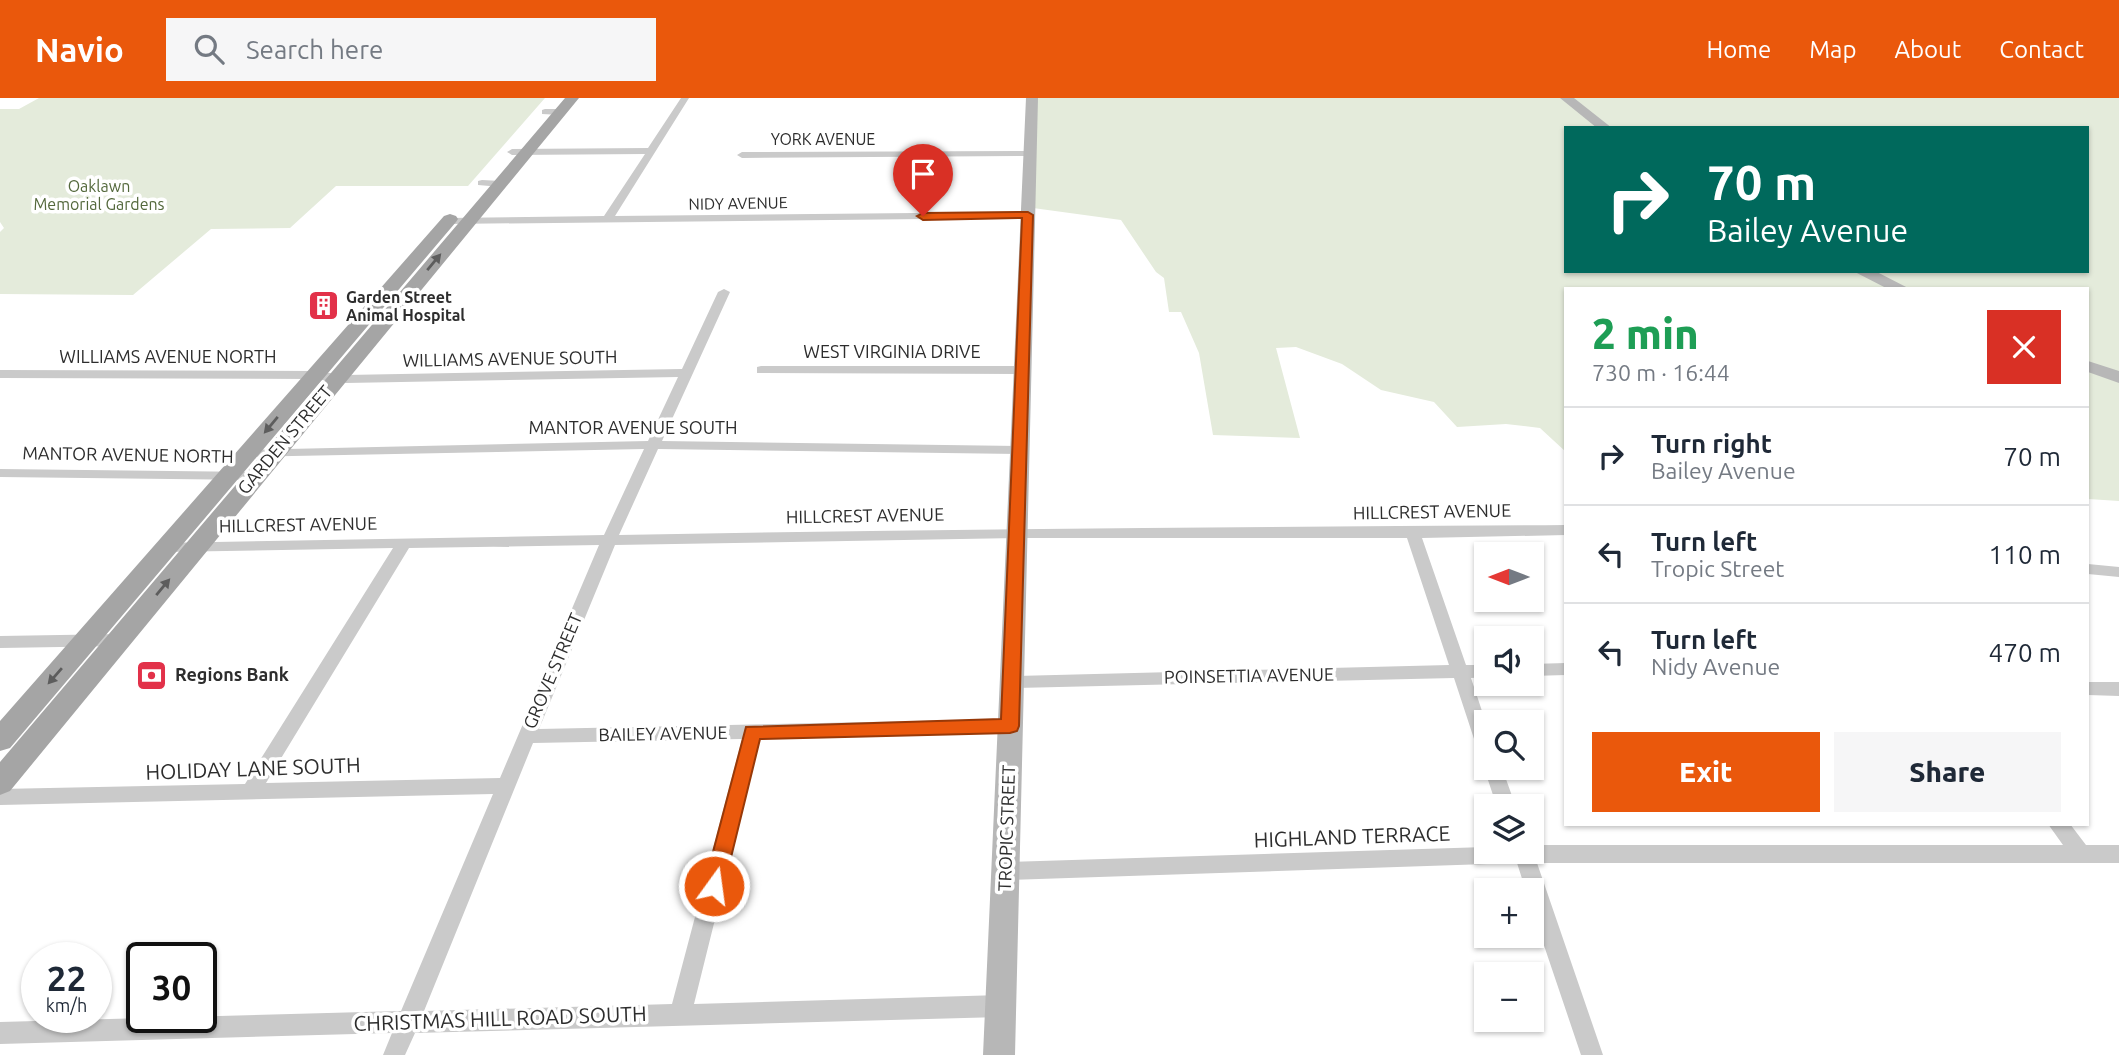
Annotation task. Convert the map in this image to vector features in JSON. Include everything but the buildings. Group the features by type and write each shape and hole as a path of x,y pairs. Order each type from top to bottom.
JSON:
{"main road":[{"name":"GARDEN STREET","path":"0,740 360,320 459,221 501,184 545,112 572,98"},
{"name":"GARDEN STREET","path":"0,783 390,315 459,221 482,183 520,152 559,105"},
{"path":"360,320 390,315"}],"street":[{"path":"607,220 685,98"},
{"name":"TROPIC STREET","path":"999,1055 1032,98"},
{"path":"1566,98 1603,126"},
{"path":"520,152 649,151"},
{"name":"YORK AVENUE","path":"742,155 1030,153"},
{"path":"482,183 501,184"},
{"name":"NIDY AVENUE","path":"459,221 1028,215"},
{"path":"1866,273 1897,287"},
{"name":"GROVE STREET","path":"394,1055 609,540 724,292"},
{"path":"2089,366 2119,377"},
{"name":"WEST VIRGINIA DRIVE","path":"761,370 1023,370"},
{"name":"WILLIAMS AVENUE SOUTH","path":"335,379 686,373"},
{"name":"WILLIAMS AVENUE NORTH","path":"0,374 314,375 335,379"},
{"name":"MANTOR AVENUE SOUTH","path":"247,453 653,445 1020,450"},
{"name":"MANTOR AVENUE NORTH","path":"0,473 256,476"},
{"name":"HILLCREST AVENUE","path":"165,547 1017,533 1412,533 1564,530"},
{"path":"1412,533 1474,714"},
{"path":"251,791 405,542"},
{"path":"2089,569 2119,572"},
{"path":"0,642 120,640"},
{"path":"1544,670 1564,669"},
{"name":"POINSETTIA AVENUE","path":"1012,682 1474,671"},
{"path":"2089,689 2119,689"},
{"name":"BAILEY AVENUE","path":"526,736 1010,726"},
{"path":"681,1013 753,732"},
{"name":"HOLIDAY LANE SOUTH","path":"0,797 506,786"},
{"path":"2060,826 2081,854"},
{"name":"HIGHLAND TERRACE","path":"1544,853 2119,854"},
{"name":"HIGHLAND TERRACE","path":"1006,871 1474,855"},
{"path":"1527,864 1592,1055"},
{"name":"CHRISTMAS HILL ROAD SOUTH","path":"0,1033 1001,1006"}],"green space":[{"name":"Oaklawn Memorial Gardens","path":"39,98 545,98 468,186 336,186 290,228 211,229 133,295 0,294 0,232 4,228 0,222 0,109 19,109"},
{"path":"1036,98 1561,98 1598,126 1564,126 1564,273 1859,273 1891,287 1564,287 1564,450 1540,428 1506,424 1457,427 1434,402 1381,390 1342,364 1296,347 1276,348 1300,438 1213,435 1199,353 1181,312 1169,312 1164,278 1156,272 1121,220 1033,208"},
{"path":"1570,98 2119,98 2119,374 2089,362 2089,287 1904,287 1872,273 2089,273 2089,126 1607,126"},
{"path":"2089,369 2119,380 2119,501 2089,499"}],"place":[{"name":"Garden Street Animal Hospital","path":"323,306"},
{"name":"Regions Bank","path":"152,675"}],"route":[{"path":"714,886 753,732 1010,726 1028,215 923,216"}]}
